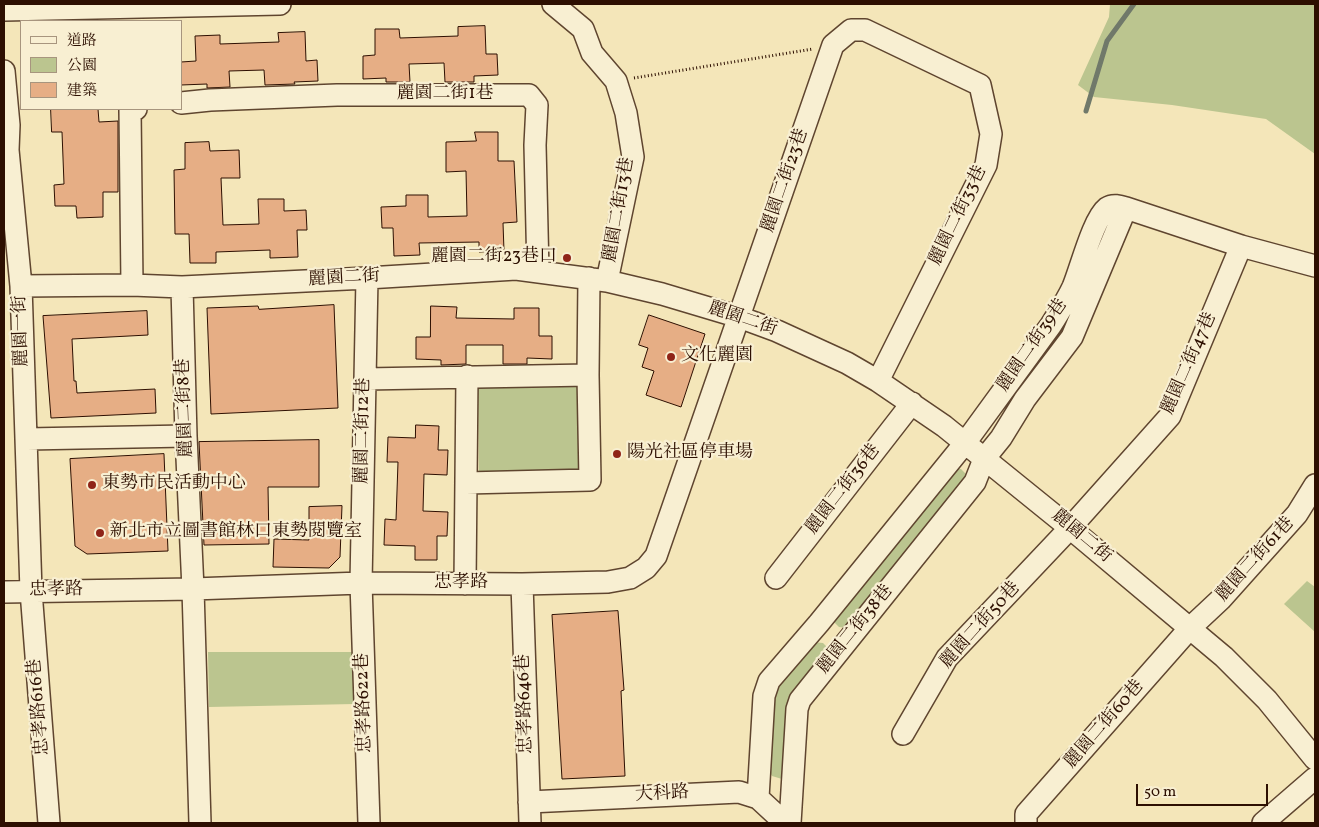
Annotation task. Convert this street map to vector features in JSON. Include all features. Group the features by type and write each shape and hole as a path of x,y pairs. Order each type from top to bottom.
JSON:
{"street":[{"path":"4,10 280,4"},
{"path":"553,4 583,29 592,53 616,81"},
{"name":"麗園二街33巷","path":"833,45 851,30 866,30 980,85 992,134 986,165 878,381"},
{"name":"麗園二街23巷","path":"738,317 833,45"},
{"name":"麗園一街","path":"4,71 6,151 20,286 27,439 30,591"},
{"name":"麗園二街13巷","path":"466,483 590,480 588,375 598,280 633,157 626,113 616,81"},
{"name":"麗園二街1巷","path":"182,103 337,95 529,96 537,105 535,145 538,272"},
{"path":"130,110 132,284"},
{"name":"麗園二街39巷","path":"965,443 1064,304 1099,218 1108,208 1114,205 1126,208 1241,246"},
{"name":"麗園二街39巷","path":"984,460 1001,438 1025,399 1072,337 1126,208"},
{"path":"1241,246 1315,266"},
{"name":"麗園二街47巷","path":"1070,528 1170,416 1241,246"},
{"name":"麗園二街","path":"20,286 132,284 182,287 516,269 598,280 662,294 777,331 821,351 878,381 912,403 965,443 1224,657 1267,700 1315,759"},
{"name":"麗園二街12巷","path":"361,583 367,278"},
{"name":"麗園二街8巷","path":"182,287 193,590"},
{"name":"忠孝路","path":"4,592 193,590 361,583 522,584 608,582 630,578 646,568 656,556 738,317"},
{"path":"365,378 588,375"},
{"path":"465,584 467,376"},
{"path":"1006,386 1025,399"},
{"name":"麗園二街36巷","path":"776,578 912,403"},
{"path":"27,439 186,436"},
{"name":"麗園二街38巷","path":"758,798 762,712 766,688 773,676 819,623 965,443"},
{"name":"麗園二街38巷","path":"790,823 797,709 804,693 845,646 975,482 984,460"},
{"name":"麗園二街61巷","path":"1190,628 1221,599 1297,514 1315,485"},
{"name":"麗園二街50巷","path":"903,734 947,658 1070,528"},
{"name":"忠孝路622巷","path":"361,583 369,823"},
{"name":"忠孝路646巷","path":"522,584 530,823"},
{"path":"193,590 200,823"},
{"name":"忠孝路616巷","path":"30,591 49,823"},
{"path":"819,623 845,646"},
{"name":"麗園二街60巷","path":"1026,823 1026,814 1190,628"},
{"path":"1263,823 1315,778"},
{"name":"大科路","path":"529,802 739,792 758,798 785,823"}],"path":[{"path":"616,81 833,45"}],"green space":[{"path":"1110,4 1315,4 1315,154 1266,119 1172,105 1094,97 1078,85 1109,17"},
{"path":"579,384 580,474 479,476 478,386"},
{"path":"953,467 961,469 966,474 965,481 847,628 839,627 834,622 834,613"},
{"path":"1307,581 1315,587 1315,632 1284,604"},
{"path":"813,642 823,643 826,646 825,657 787,770 782,779 772,776 767,768 775,688"},
{"path":"208,652 353,652 354,704 209,707"}],"building":[{"path":"485,26 486,54 497,54 498,75 474,76 474,82 445,82 444,63 409,64 410,82 386,82 386,78 363,79 363,56 375,55 375,29 399,29 400,38 458,36 458,27"},
{"path":"305,32 306,61 317,60 318,81 265,85 264,70 229,71 230,87 207,88 207,84 182,85 182,62 196,61 195,36 220,35 220,44 279,42 278,33"},
{"path":"51,110 98,110 99,122 118,121 118,192 103,192 103,217 77,218 76,206 55,206 54,185 64,184 62,132 52,132"},
{"path":"475,132 498,132 498,161 514,161 517,222 503,223 504,251 479,252 479,242 419,243 420,255 394,256 393,228 382,228 381,207 406,206 406,195 428,195 428,217 467,216 466,171 446,172 446,142 476,141"},
{"path":"209,142 210,151 239,150 240,178 221,178 223,225 259,224 258,199 284,199 284,211 306,210 307,230 297,230 298,257 270,258 270,250 216,252 216,263 190,263 189,234 175,234 174,170 185,169 185,143"},
{"path":"334,305 338,408 211,414 207,308 258,306 259,309"},
{"path":"431,306 457,307 456,318 514,319 514,308 539,308 539,336 552,336 552,359 527,358 527,364 503,364 503,345 466,345 466,364 441,365 441,360 416,359 416,337 430,337"},
{"path":"147,311 148,335 72,339 74,381 76,381 77,393 155,389 156,413 51,418 43,316"},
{"name":"文化麗園","path":"649,315 705,334 681,407 646,395 654,371 642,367 648,348 639,345"},
{"path":"416,425 439,426 438,450 448,450 447,475 424,474 423,511 448,512 447,536 437,536 437,560 415,560 415,546 384,545 385,519 396,520 398,462 387,462 388,437 415,438"},
{"path":"319,440 319,487 268,487 269,544 204,545 199,442"},
{"path":"164,454 168,551 87,554 75,546 70,459"},
{"path":"342,506 340,557 329,568 273,567 274,539 309,540 309,507"},
{"path":"618,611 624,690 621,691 625,776 562,779 552,615"}],"waterway":[{"path":"1086,111 1107,41 1134,4"}],"place":[{"name":"麗園二街23巷口","path":"567,258"},
{"name":"文化麗園","path":"671,357"},
{"name":"陽光社區停車場","path":"617,454"},
{"name":"東勢市民活動中心","path":"92,485"},
{"name":"新北市立圖書館林口東勢閱覽室","path":"100,533"}]}
